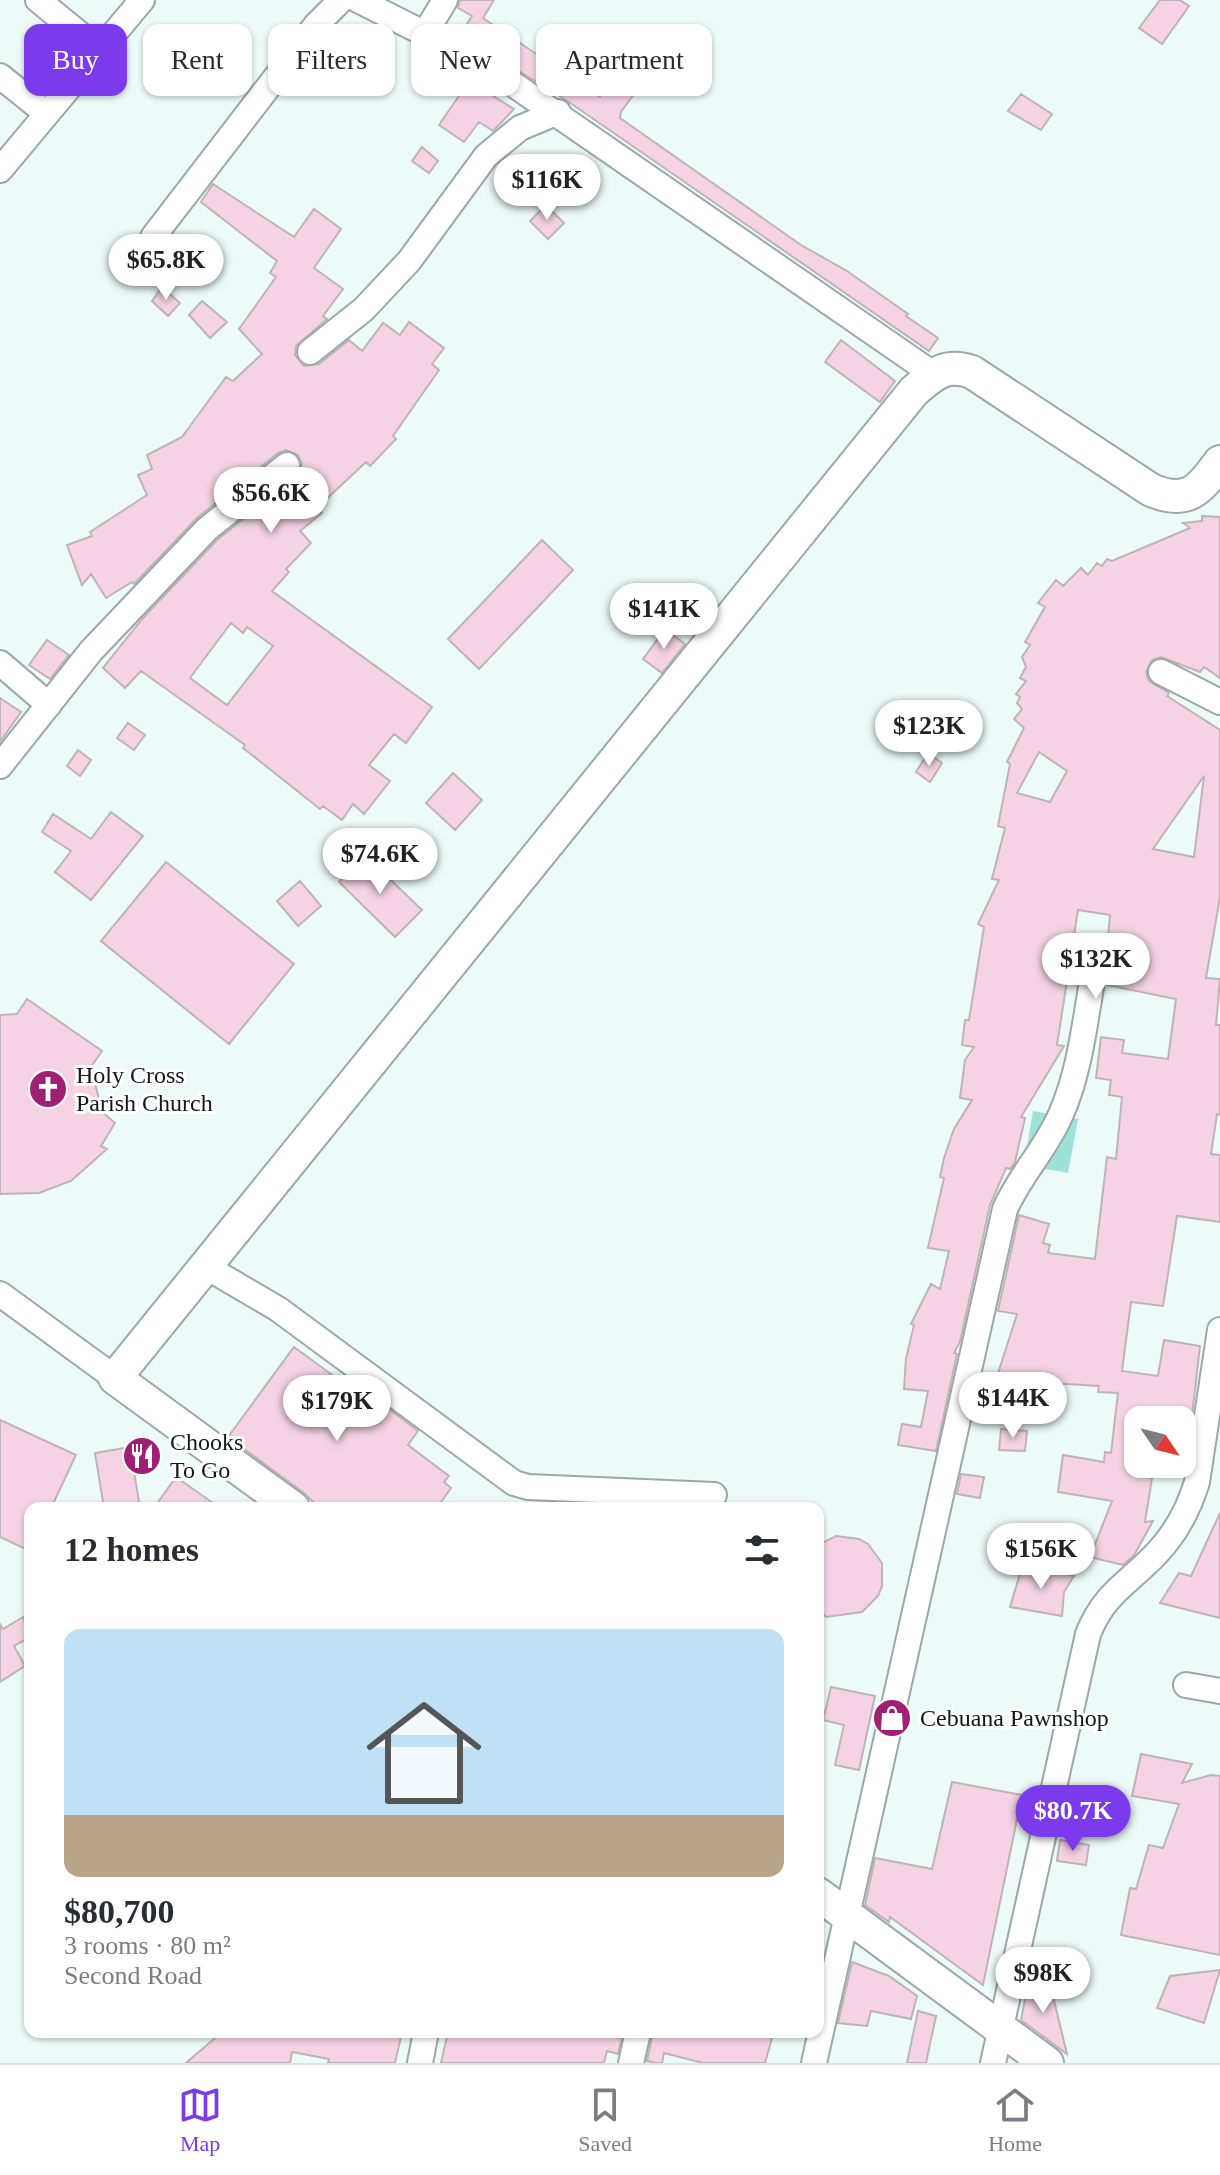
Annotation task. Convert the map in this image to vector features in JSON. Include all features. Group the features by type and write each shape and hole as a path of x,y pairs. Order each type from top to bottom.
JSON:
{"street":[{"path":"38,0 67,24"},
{"path":"120,24 142,0"},
{"path":"153,237 316,25 341,0"},
{"path":"358,0 411,28"},
{"path":"431,24 445,0"},
{"path":"0,76 46,113"},
{"path":"520,87 933,374"},
{"path":"0,170 60,96"},
{"path":"310,352 364,309 409,261 486,156 520,128 558,112"},
{"path":"115,1378 208,1268 898,411 933,374 949,367 972,372 1151,490 1181,498 1201,487 1220,462"},
{"path":"0,766 91,651 207,529 287,465"},
{"path":"0,663 49,705"},
{"path":"1161,672 1220,702"},
{"path":"824,2017 1005,1209 1062,1112 1072,1086 1096,959"},
{"path":"208,1268 278,1309 514,1483 528,1487 714,1495"},
{"path":"0,1294 285,1502"},
{"path":"993,2063 1088,1634 1097,1610 1111,1592 1157,1553 1190,1506 1197,1482 1220,1330"},
{"path":"1186,1685 1220,1691"},
{"path":"824,1898 1047,2063"},
{"path":"420,2063 425,2038"},
{"path":"631,2063 637,2038"},
{"path":"814,2063 819,2038"}],"shaded area":[{"path":"1033,1111 1078,1119 1068,1173 1024,1165"}],"building":[{"path":"460,0 494,0 483,18 492,24 467,24 472,16 458,8"},
{"path":"1160,0 1180,0 1189,6 1162,44 1139,28"},
{"path":"520,43 536,54 536,82 520,72"},
{"path":"1021,94 1052,114 1041,130 1008,111"},
{"path":"459,96 493,96 514,109 493,131 479,122 464,142 439,125"},
{"path":"559,96 633,96 620,118 801,245 847,271 938,338 929,351"},
{"path":"422,147 438,161 429,173 412,161"},
{"path":"213,184 294,237 314,209 341,229 314,268 343,289 323,316 327,319 296,346 295,355 304,366 319,364 349,340 362,351 383,323 400,335 409,322 444,348 432,364 439,370 393,436 396,439 370,466 366,462 317,508 322,513 300,531 311,543 286,569 289,572 272,591 432,707 406,743 394,734 369,765 390,781 364,814 353,804 342,820 323,806 320,809 243,748 245,745 141,671 125,688 103,668 143,618 217,540 297,476 302,464 298,455 286,450 278,453 198,517 134,584 132,582 106,598 91,574 82,585 67,545 92,536 90,532 147,495 138,475 152,469 147,455 182,437 226,377 233,381 262,354 239,329 276,277 270,273 277,261 201,202","holes":["231,623 243,633 247,627 273,646 227,705 190,678"]},
{"path":"546,205 564,223 548,239 530,221"},
{"path":"162,287 180,303 168,316 152,301"},
{"path":"202,301 227,322 210,338 189,315"},
{"path":"841,340 895,381 880,402 825,362"},
{"path":"1202,516 1220,517 1220,678 1204,667 1200,672 1161,657 1152,660 1146,672 1149,681 1169,693 1167,696 1220,730 1220,897 1206,978 1220,979 1216,1025 1220,1025 1220,1115 1217,1114 1211,1154 1220,1155 1220,1222 1177,1216 1163,1306 1131,1302 1122,1371 1158,1376 1164,1340 1200,1346 1193,1406 1124,1406 1124,1478 1152,1478 1145,1522 1153,1521 1134,1555 1123,1565 1090,1557 1112,1501 1058,1492 1063,1455 1104,1462 1105,1452 1111,1453 1118,1393 1098,1392 1099,1386 1033,1382 1030,1394 994,1386 1017,1314 998,1311 1019,1215 1049,1224 1043,1243 1050,1245 1048,1253 1095,1259 1107,1157 1116,1159 1122,1097 1109,1095 1111,1080 1096,1078 1101,1037 1124,1040 1122,1053 1168,1059 1176,999 1107,985 1111,962 1107,949 1110,915 1078,910 1057,1045 1064,1046 1021,1117 1025,1118 1015,1162 1010,1169 1006,1168 990,1205 960,1342 954,1353 957,1354 936,1451 898,1445 902,1424 921,1427 928,1391 904,1389 906,1359 914,1325 911,1324 931,1284 940,1289 949,1251 928,1248 944,1178 940,1177 944,1158 954,1129 972,1100 960,1098 965,1060 974,1047 962,1045 984,927 978,924 999,880 992,879 1005,828 998,826 1010,764 1007,762 1024,728 1014,719 1022,709 1017,703 1020,697 1016,694 1026,681 1020,678 1026,667 1022,657 1030,645 1025,642 1045,607 1038,603 1056,580 1063,586 1081,568 1088,575 1097,563 1102,566 1107,559 1112,561 1190,528 1183,523 1202,521","holes":["1039,752 1067,771 1050,802 1017,793","1204,776 1194,857 1153,849"]},
{"path":"542,540 573,570 479,669 448,639"},
{"path":"665,629 685,644 662,673 643,659"},
{"path":"47,640 69,655 50,679 29,665"},
{"path":"0,698 21,712 0,742"},
{"path":"128,723 145,735 134,750 117,738"},
{"path":"78,750 91,760 80,776 67,766"},
{"path":"928,753 942,763 930,782 916,772"},
{"path":"453,773 482,800 455,830 426,803"},
{"path":"111,812 143,836 91,900 55,872 71,851 42,832 53,814 91,839"},
{"path":"365,855 422,910 395,937 339,882"},
{"path":"166,862 294,964 229,1044 101,941"},
{"path":"300,881 321,906 298,926 277,901"},
{"name":"Holy Cross Parish Church","path":"27,999 102,1051 91,1067 102,1112 115,1123 101,1146 107,1149 71,1181 39,1193 0,1194 0,1015 17,1014"},
{"path":"294,1347 384,1413 388,1408 418,1431 408,1445 449,1476 444,1482 451,1488 441,1502 313,1502 228,1437"},
{"path":"0,1420 76,1455 54,1502 24,1502 24,1548 0,1537"},
{"path":"1001,1429 1027,1431 1025,1451 999,1450"},
{"path":"130,1447 139,1502 103,1502 95,1453"},
{"path":"961,1474 984,1477 980,1498 957,1494"},
{"path":"176,1477 211,1502 158,1502"},
{"path":"1220,1513 1220,1618 1160,1603 1179,1573 1191,1576"},
{"path":"836,1536 859,1539 868,1544 882,1563 882,1586 878,1596 862,1612 824,1615 824,1542"},
{"path":"1023,1564 1074,1576 1064,1592 1062,1616 1010,1607"},
{"path":"23,1617 24,1640 14,1646 24,1667 0,1682 0,1624 3,1629"},
{"path":"831,1687 875,1696 859,1770 835,1765 844,1725 824,1720"},
{"path":"1141,1754 1192,1764 1182,1783 1211,1775 1220,1776 1220,1955 1121,1935 1130,1888 1136,1889 1149,1845 1163,1848 1179,1804 1132,1796"},
{"path":"952,1782 1022,1795 983,1985 890,1917 889,1922 865,1905 875,1858 932,1869"},
{"path":"1060,1840 1089,1845 1086,1865 1057,1861"},
{"path":"852,1962 889,1976 917,1996 911,2019 871,2011 867,2026 838,2023"},
{"path":"1220,1970 1204,2023 1157,2008 1170,1976"},
{"path":"1028,1984 1051,1988 1067,2054 1021,2020"},
{"path":"918,2011 936,2016 926,2063 907,2063"},
{"path":"215,2038 401,2038 395,2063 328,2063 329,2059 292,2052 290,2063 186,2063"},
{"path":"447,2038 622,2038 618,2054 607,2051 604,2063 441,2063"},
{"path":"652,2038 772,2038 765,2063 703,2063 664,2053 662,2063 647,2061"}],"place":[{"name":"Holy Cross Parish Church","path":"48,1089"},
{"name":"Chooks To Go","path":"142,1456"},
{"name":"Cebuana Pawnshop","path":"892,1718"}]}
